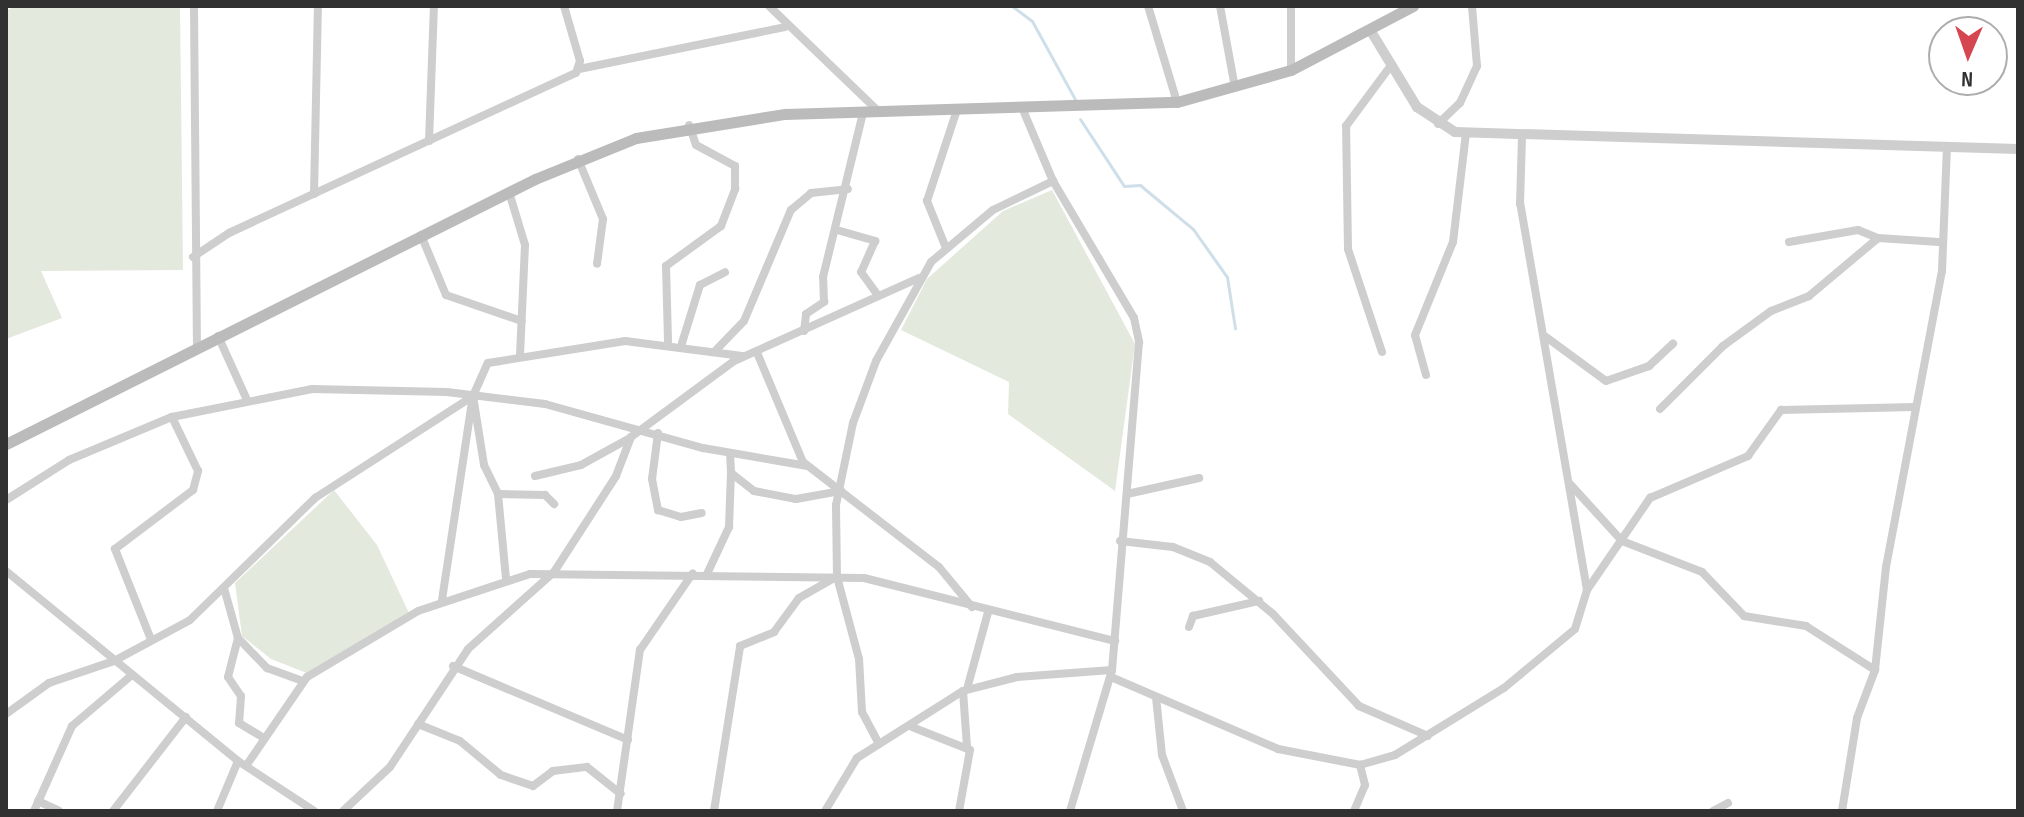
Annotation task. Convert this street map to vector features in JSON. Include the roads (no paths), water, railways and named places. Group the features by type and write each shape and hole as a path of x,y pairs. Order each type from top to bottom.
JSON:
{"main road":[{"path":"6,444 578,159 689,125 863,113 1023,110 1177,102 1291,70 1372,33 1413,6"}],"street":[{"path":"194,6 193,257 197,347"},
{"path":"314,194 318,6"},
{"path":"429,141 434,6"},
{"path":"564,6 579,69"},
{"path":"769,6 785,27 880,113"},
{"path":"1148,6 1177,102"},
{"path":"1220,6 1235,88"},
{"path":"1291,6 1291,70"},
{"path":"1438,125 1460,103 1477,66 1472,6"},
{"path":"193,257 314,194 579,69 785,27"},
{"path":"1372,33 1438,125 1466,133 2018,149"},
{"path":"1382,352 1348,249 1346,126 1392,64"},
{"path":"946,248 927,201 957,110"},
{"path":"1023,110 1053,181 1134,318 1140,365 1120,541 1112,674 1070,811"},
{"path":"804,331 806,314 824,302 863,113"},
{"path":"668,341 666,266 721,226 735,189 735,166 696,145 689,125"},
{"path":"1426,375 1415,335 1453,242 1466,133"},
{"path":"1522,136 1520,204 1546,337 1587,590"},
{"path":"1842,811 1857,718 1875,670 1915,407 1942,271 1939,242 1947,147"},
{"path":"578,159 603,219 597,264"},
{"path":"879,744 862,712 855,637 837,577 841,491 853,423 919,278 946,248 993,210 1053,181"},
{"path":"716,350 744,321 791,210 811,193 848,189"},
{"path":"509,192 525,245 520,355"},
{"path":"837,230 875,241 861,272 876,293"},
{"path":"1789,242 1849,230 1878,238 1939,242"},
{"path":"421,235 446,295 522,321"},
{"path":"1660,409 1723,346 1771,311 1809,296 1878,238"},
{"path":"682,343 690,302 700,285 725,272"},
{"path":"442,600 473,396 488,363 520,355 668,341 744,356 758,355 876,293 919,278"},
{"path":"218,336 247,400"},
{"path":"1546,337 1606,381 1649,366 1673,344"},
{"path":"758,355 807,466"},
{"path":"535,476 581,465 631,437 744,356"},
{"path":"6,500 69,460 172,417 247,400 312,389 473,396 641,428 730,453 807,466 939,567 972,607"},
{"path":"473,396 484,465 498,494 506,578"},
{"path":"6,714 49,683 114,661 150,637 190,620 315,498 473,396"},
{"path":"825,811 850,766 879,744 912,727 965,690 1017,677 1112,674 1156,697 1307,759 1360,765 1428,736 1568,637 1587,590 1650,498 1748,456 1781,410 1915,407"},
{"path":"150,637 115,549 193,490 198,471 172,417"},
{"path":"658,433 652,479 658,510 681,517 702,513"},
{"path":"343,811 390,767 453,666 554,572 616,476 631,437"},
{"path":"707,574 729,527 730,453"},
{"path":"731,473 754,491 784,497 841,491"},
{"path":"1127,494 1199,478"},
{"path":"1570,483 1622,541 1702,572 1744,616 1806,626 1875,670"},
{"path":"498,494 545,495 554,504"},
{"path":"1120,541 1190,553 1259,601 1359,706 1428,736"},
{"path":"6,571 242,763 314,811"},
{"path":"217,811 242,763 303,681 442,600 506,578 554,572 837,577 1115,641"},
{"path":"617,811 645,637 693,573"},
{"path":"714,811 740,646 774,632 799,598 837,577"},
{"path":"224,588 238,638 267,668 303,681"},
{"path":"1189,627 1193,616 1259,601"},
{"path":"959,811 972,755 967,747 965,690 970,669 981,661 988,612"},
{"path":"238,638 228,677 241,696 239,723 262,737"},
{"path":"453,666 628,740"},
{"path":"34,811 72,726 132,675"},
{"path":"1156,697 1162,755 1183,811"},
{"path":"113,811 186,717"},
{"path":"418,724 460,741 501,775 533,786 553,771 587,767 621,794"},
{"path":"912,727 967,747"},
{"path":"1354,811 1365,785 1360,765"},
{"path":"38,801 59,811"},
{"path":"1713,811 1728,803"}],"waterway":[{"path":"1012,6 1032,21 1077,103"},
{"path":"1080,119 1124,186 1140,185 1193,229 1227,277 1235,328"}]}
